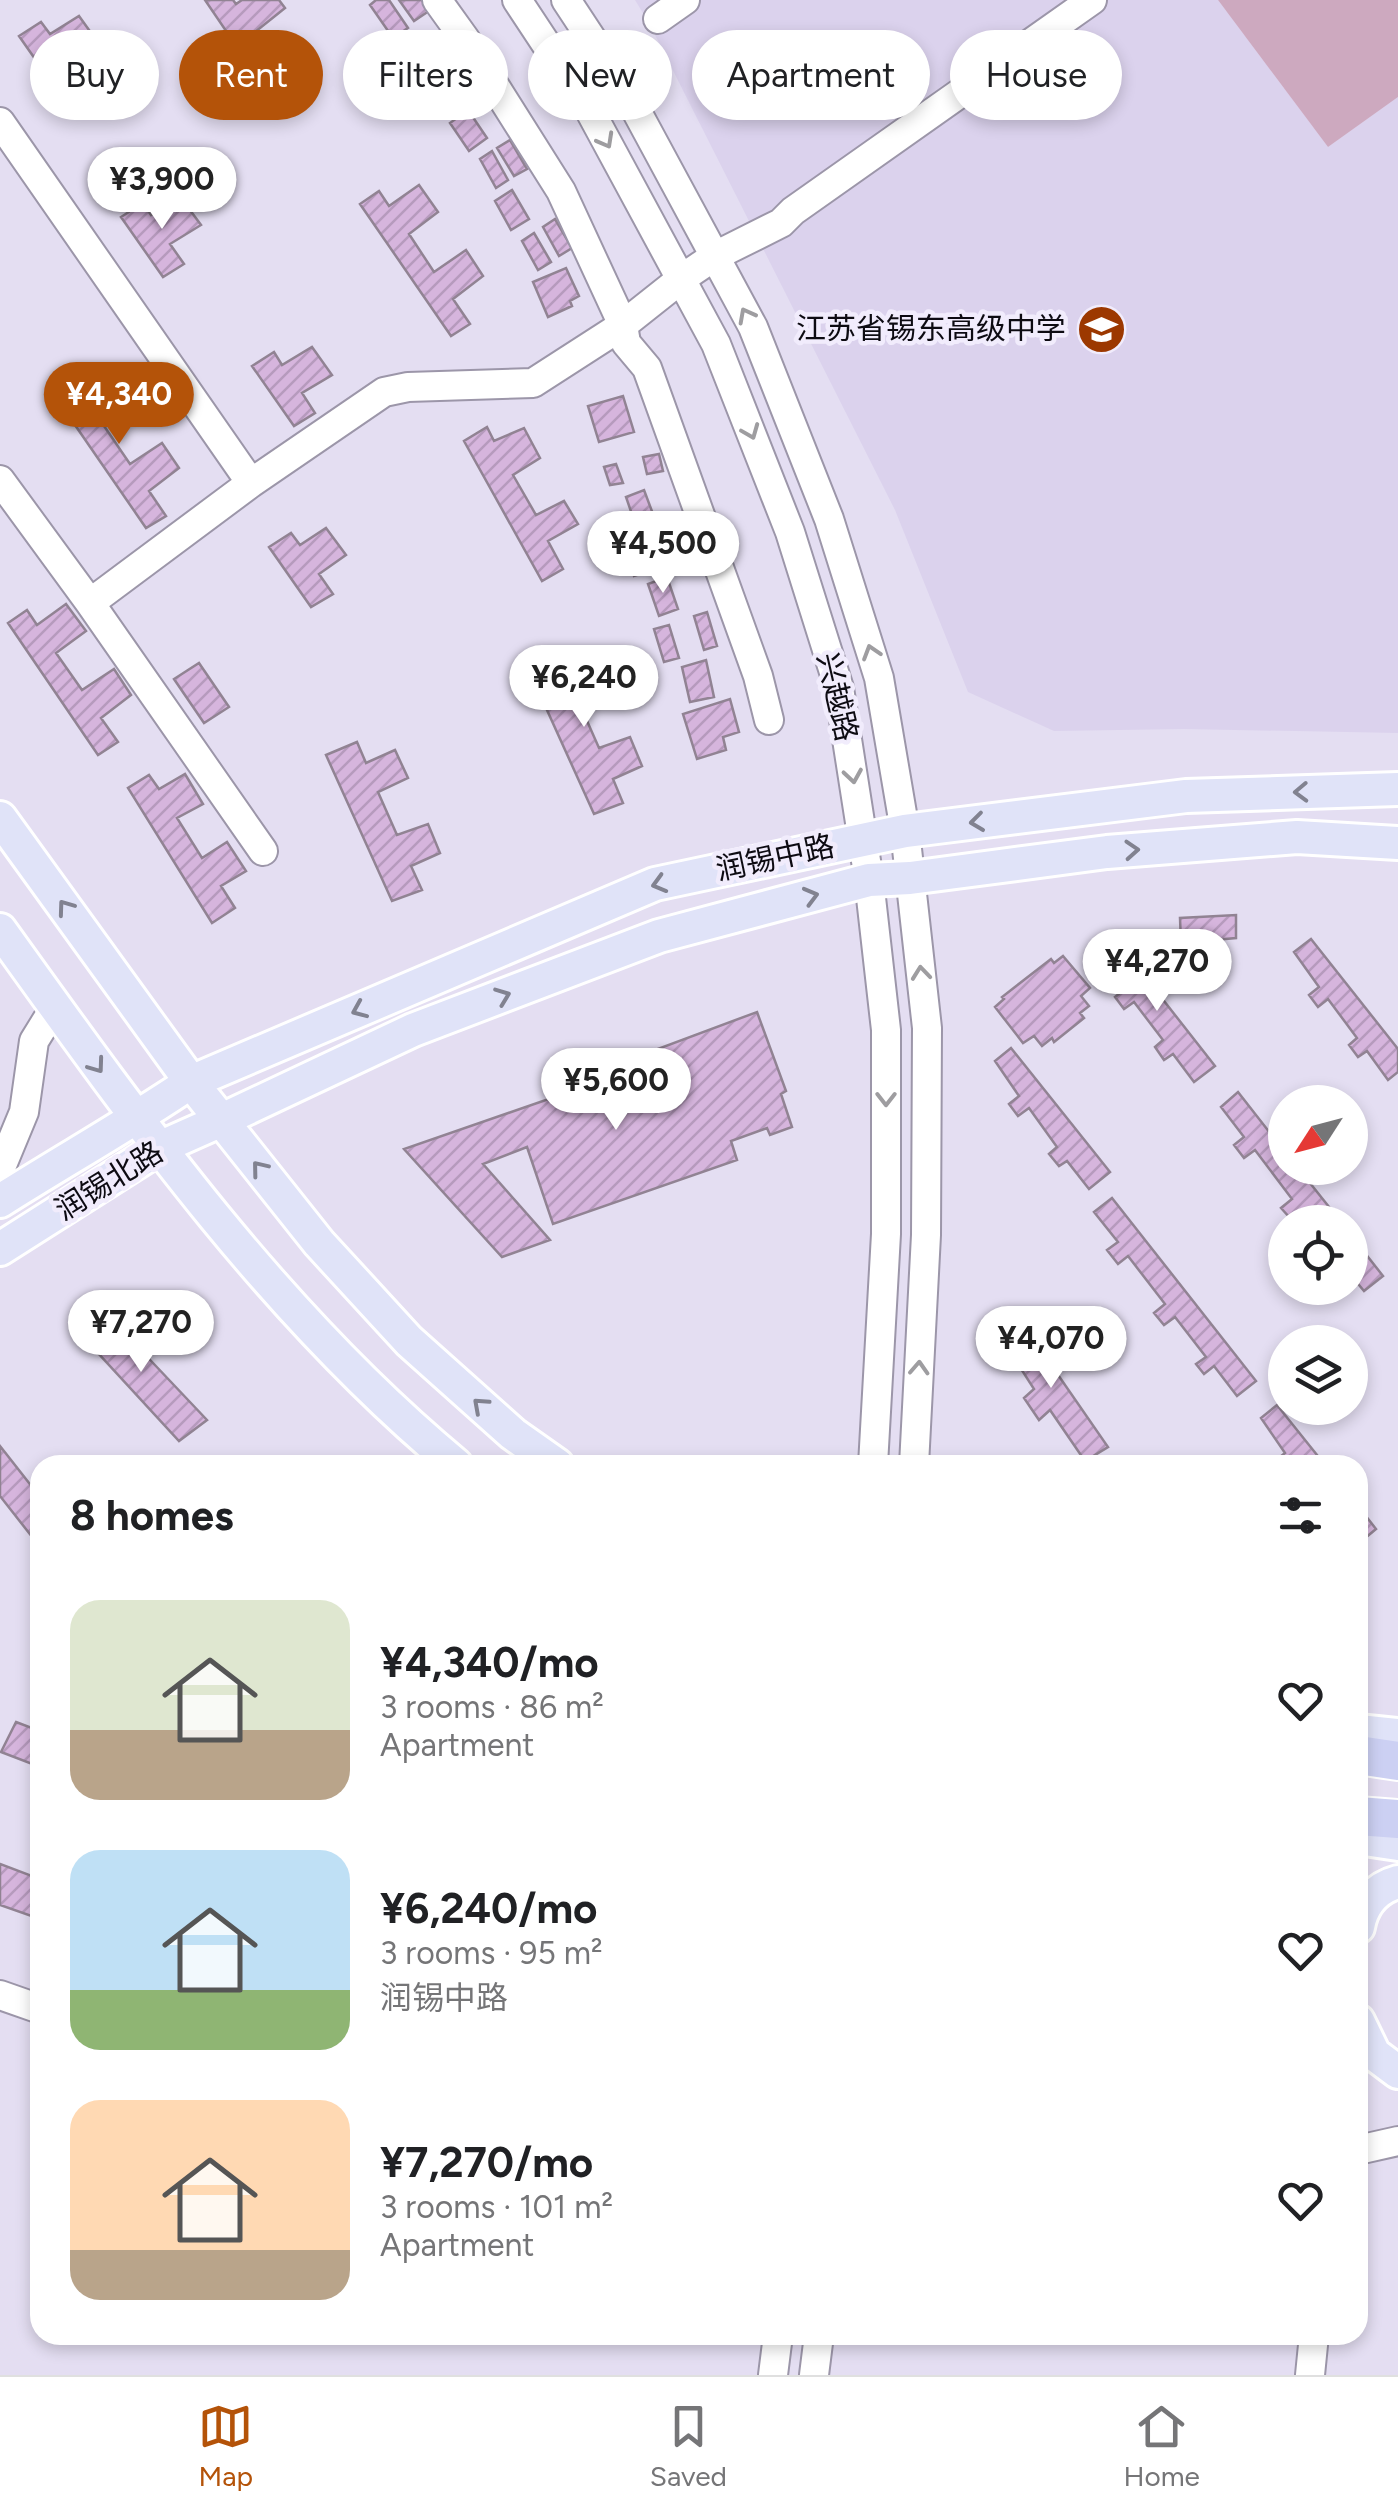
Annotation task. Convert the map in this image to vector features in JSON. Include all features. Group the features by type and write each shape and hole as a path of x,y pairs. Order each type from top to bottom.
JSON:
{"highway":[{"path":"1368,1757 1398,1762"},
{"path":"1368,1816 1398,1818"}],"main road":[{"name":"润锡中路","path":"191,1082 655,884 905,831 1186,796 1398,790"},
{"path":"0,818 191,1082 319,1242 409,1341 513,1434 543,1455"},
{"name":"润锡中路","path":"222,1120 413,1030 660,936 870,880 1106,852 1297,837 1398,844"},
{"path":"0,930 136,1119 318,1338 405,1423 444,1455"},
{"name":"润锡北路","path":"0,1201 191,1082"},
{"name":"润锡北路","path":"0,1249 159,1148 222,1120"},
{"path":"1368,1732 1398,1736"},
{"path":"1368,1840 1398,1844"},
{"path":"1368,1902 1373,1895 1398,1882"},
{"path":"1368,2041 1374,2054 1398,2072"}],"street":[{"path":"437,0 466,39 561,191 624,325 626,343 648,368 758,676 769,720"},
{"name":"兴越路","path":"516,0 588,109 716,344 790,532 839,688 870,880 886,1030 886,1234 874,1455"},
{"name":"兴越路","path":"566,0 624,88 753,327 829,519 879,678 905,831 927,1028 926,1235 915,1455"},
{"path":"658,18 684,0"},
{"path":"90,603 251,483 384,392 408,387 534,383 624,325 715,256 781,223 1092,0"},
{"path":"0,122 251,483"},
{"path":"0,480 263,851"},
{"path":"0,1170 24,1112 34,1042 56,1007"},
{"path":"0,1995 30,2006"},
{"path":"1368,2148 1398,2141"},
{"path":"773,2375 777,2345"},
{"path":"814,2375 818,2345"},
{"path":"1310,2375 1313,2345"}],"shaded area":[{"name":"江苏省锡东高级中学","path":"635,0 1218,0 1328,147 1398,97 1398,733 1054,731 968,692 895,510 698,120 930,120 930,30 692,30 692,108 672,69 672,30 653,30"},
{"path":"1218,0 1398,0 1398,97 1328,147"}],"building":[{"path":"205,0 233,0 236,4 242,0 279,0 285,8 258,30 225,30"},
{"path":"376,0 389,0 408,28 387,30 370,5"},
{"path":"399,0 422,0 429,11 414,21"},
{"path":"79,16 89,30 56,30"},
{"path":"41,22 47,30 30,30 30,52 19,36"},
{"path":"475,120 487,138 469,151 450,123"},
{"path":"510,140 527,169 514,176 497,148"},
{"path":"492,151 508,180 496,188 480,159"},
{"path":"419,185 438,212 409,234 434,272 466,250 483,276 453,299 470,324 451,336 360,204 379,191 389,206"},
{"path":"512,190 529,219 511,230 495,201"},
{"path":"181,198 201,225 170,244 184,264 163,277 121,217 143,203 151,215"},
{"path":"555,219 572,248 559,256 543,227"},
{"path":"534,233 551,262 538,270 522,241"},
{"path":"566,268 579,296 570,301 572,306 548,317 533,282"},
{"path":"312,347 332,375 302,393 315,413 294,426 252,366 274,352 282,365"},
{"path":"114,377 134,404 104,426 130,464 162,443 179,468 149,491 166,516 146,528 55,396 74,384 84,398"},
{"path":"623,396 634,432 599,442 588,406"},
{"path":"487,427 494,441 524,428 540,458 513,475 536,515 564,501 578,524 548,541 563,569 542,581 464,441"},
{"path":"659,454 663,471 647,474 643,457"},
{"path":"616,464 623,483 610,485 604,467"},
{"path":"644,490 656,522 637,529 626,497"},
{"path":"682,525 693,557 675,564 664,531"},
{"path":"326,528 346,555 319,574 333,594 311,607 269,547 291,533 300,545"},
{"path":"639,539 650,571 634,576 624,543"},
{"path":"667,577 678,609 659,616 648,584"},
{"path":"66,604 86,631 56,653 82,690 114,669 131,695 101,718 118,742 98,755 8,623 27,610 37,625"},
{"path":"707,612 717,646 704,650 694,616"},
{"path":"669,625 679,658 664,662 654,629"},
{"path":"559,654 569,675 598,663 609,691 580,705 599,748 630,737 642,766 613,779 623,803 594,814 528,668"},
{"path":"706,660 714,697 690,702 682,667"},
{"path":"199,663 229,707 204,723 174,679"},
{"path":"730,699 739,732 723,737 726,750 697,759 683,714"},
{"path":"357,742 366,763 395,750 408,778 378,792 397,835 428,824 440,853 411,866 422,890 392,901 326,755"},
{"path":"185,774 203,804 177,818 202,858 227,842 246,871 221,886 235,908 212,923 128,788 149,775 159,789"},
{"path":"1236,915 1236,938 1181,943 1180,918"},
{"path":"1311,939 1398,1049 1398,1072 1388,1080 1367,1051 1358,1057 1349,1045 1357,1038 1328,999 1318,1007 1309,995 1319,987 1294,952"},
{"path":"1117,941 1215,1066 1194,1082 1173,1054 1164,1060 1155,1047 1163,1040 1134,1002 1124,1009 1115,997 1125,989 1100,954"},
{"path":"1063,956 1090,988 1081,996 1089,1006 1080,1013 1084,1018 1054,1042 1052,1038 1042,1046 1034,1036 1023,1043 995,1007 1002,997 1051,959 1054,963"},
{"path":"757,1012 786,1091 781,1094 792,1127 770,1135 767,1128 731,1141 737,1160 553,1224 527,1147 483,1164 550,1240 502,1257 404,1149 598,1082 596,1072"},
{"path":"1011,1048 1110,1172 1089,1189 1067,1161 1059,1166 1049,1154 1057,1147 1029,1108 1018,1116 1009,1104 1019,1096 995,1061"},
{"path":"1238,1092 1268,1130 1268,1167 1255,1150 1244,1158 1234,1145 1244,1137 1221,1107"},
{"path":"1281,1185 1312,1185 1327,1205 1285,1205 1292,1199"},
{"path":"1112,1198 1256,1381 1237,1396 1214,1366 1204,1374 1196,1364 1206,1357 1175,1317 1164,1325 1154,1313 1165,1304 1128,1256 1118,1264 1107,1250 1118,1242 1094,1212"},
{"path":"1368,1257 1383,1276 1368,1288"},
{"path":"100,1307 207,1420 179,1441 75,1328"},
{"path":"1018,1317 1108,1447 1095,1455 1081,1455 1050,1410 1039,1420 1024,1398 1034,1389 998,1333"},
{"path":"1268,1412 1268,1425 1293,1425 1317,1455 1282,1455 1285,1453 1261,1418"},
{"path":"0,1446 30,1484 30,1534 0,1496"},
{"path":"1368,1519 1376,1529 1368,1536"},
{"path":"16,1722 30,1727 30,1763 1,1752"},
{"path":"0,1864 30,1875 30,1916 0,1905"}],"place":[{"name":"江苏省锡东高级中学","path":"1101,329"}]}
